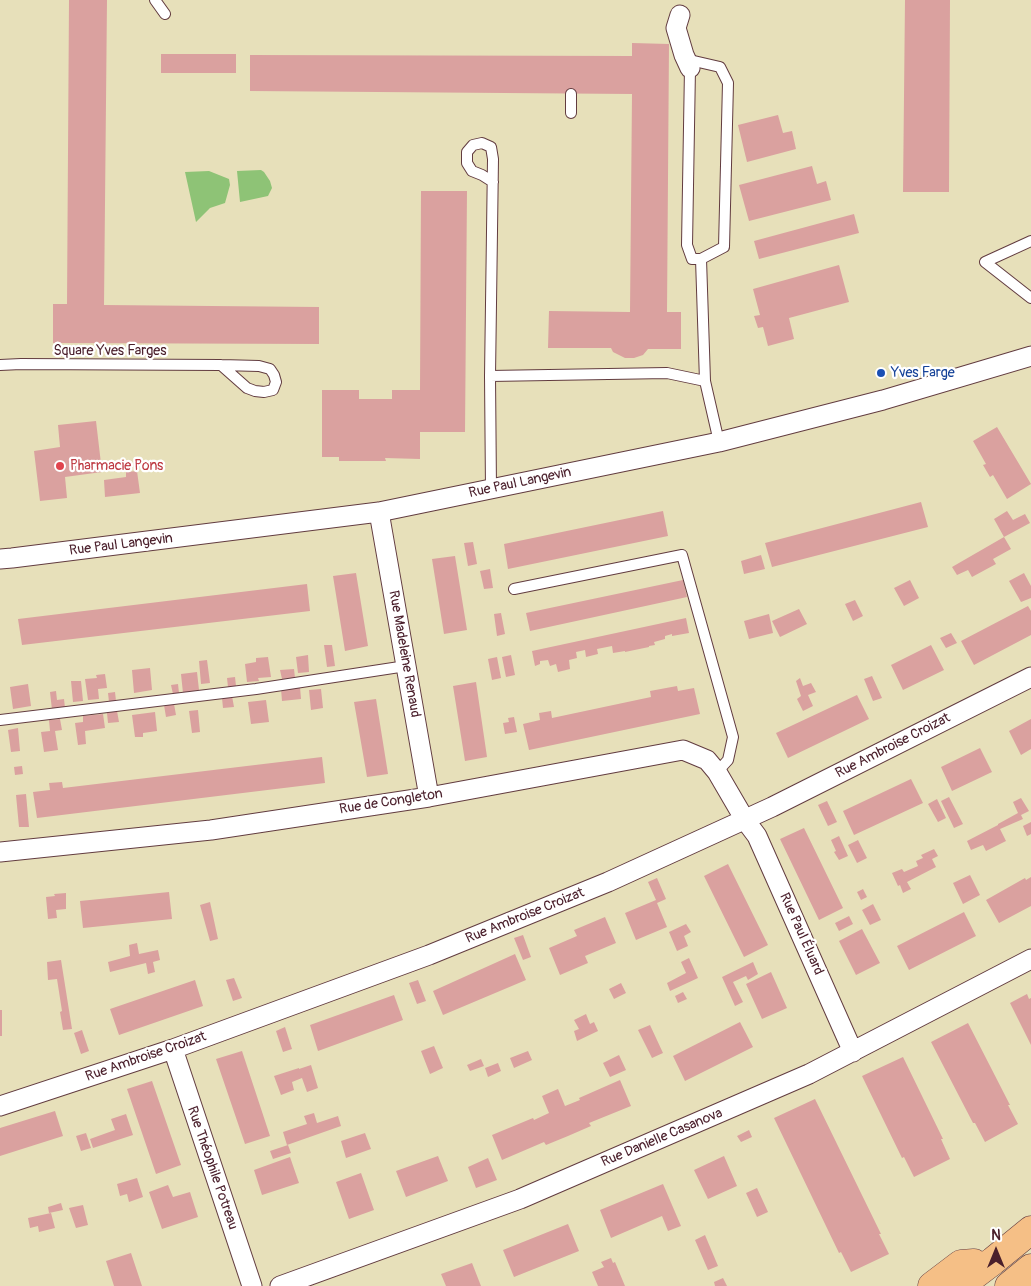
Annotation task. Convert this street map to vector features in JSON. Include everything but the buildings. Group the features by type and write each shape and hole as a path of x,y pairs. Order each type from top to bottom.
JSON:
{"main road":[{"path":"960,1286 1031,1230"},
{"path":"932,1286 961,1264 993,1261"},
{"path":"1009,1286 1031,1268"}],"street":[{"path":"680,15 676,28 690,68"},
{"name":"Rue Paul Langevin","path":"0,559 380,512 719,442 883,400 1031,356"},
{"name":"Rue Madeleine Renaud","path":"380,512 429,797"},
{"name":"Rue Ambroise Croizat","path":"0,1106 173,1049 429,955 608,882 745,820 1031,677"},
{"name":"Rue de Congleton","path":"0,852 211,830 429,797 683,750 707,760 717,772 745,820"},
{"name":"Rue Paul Éluard","path":"745,820 757,836 853,1052"},
{"name":"Rue Danielle Casanova","path":"280,1286 520,1199 809,1074 1031,959"},
{"name":"Rue Théophile Potreau","path":"173,1049 252,1286"}],"lane":[{"path":"155,0 164,14"},
{"path":"694,60 720,66 728,83 724,247 701,259 692,259 687,245 690,68 694,60"},
{"path":"571,94 571,113"},
{"path":"490,489 492,182"},
{"path":"1031,241 985,262 1031,298"},
{"path":"701,259 705,380 719,442"},
{"name":"Square Yves Farges","path":"0,365 221,365 259,366 270,368 276,382 273,390 264,392 247,388 221,365"},
{"path":"490,376 667,373 705,380"},
{"path":"514,590 682,555 733,736 728,760 717,772"},
{"path":"0,720 256,689 406,666"}],"green space":[{"path":"261,170 270,181 272,188 268,196 240,202 237,171"},
{"path":"209,171 229,179 230,185 225,203 210,208 196,222 185,172"}],"place":[{"name":"Yves Farge","path":"881,373"},
{"name":"Pharmacie Pons","path":"60,466"}]}
